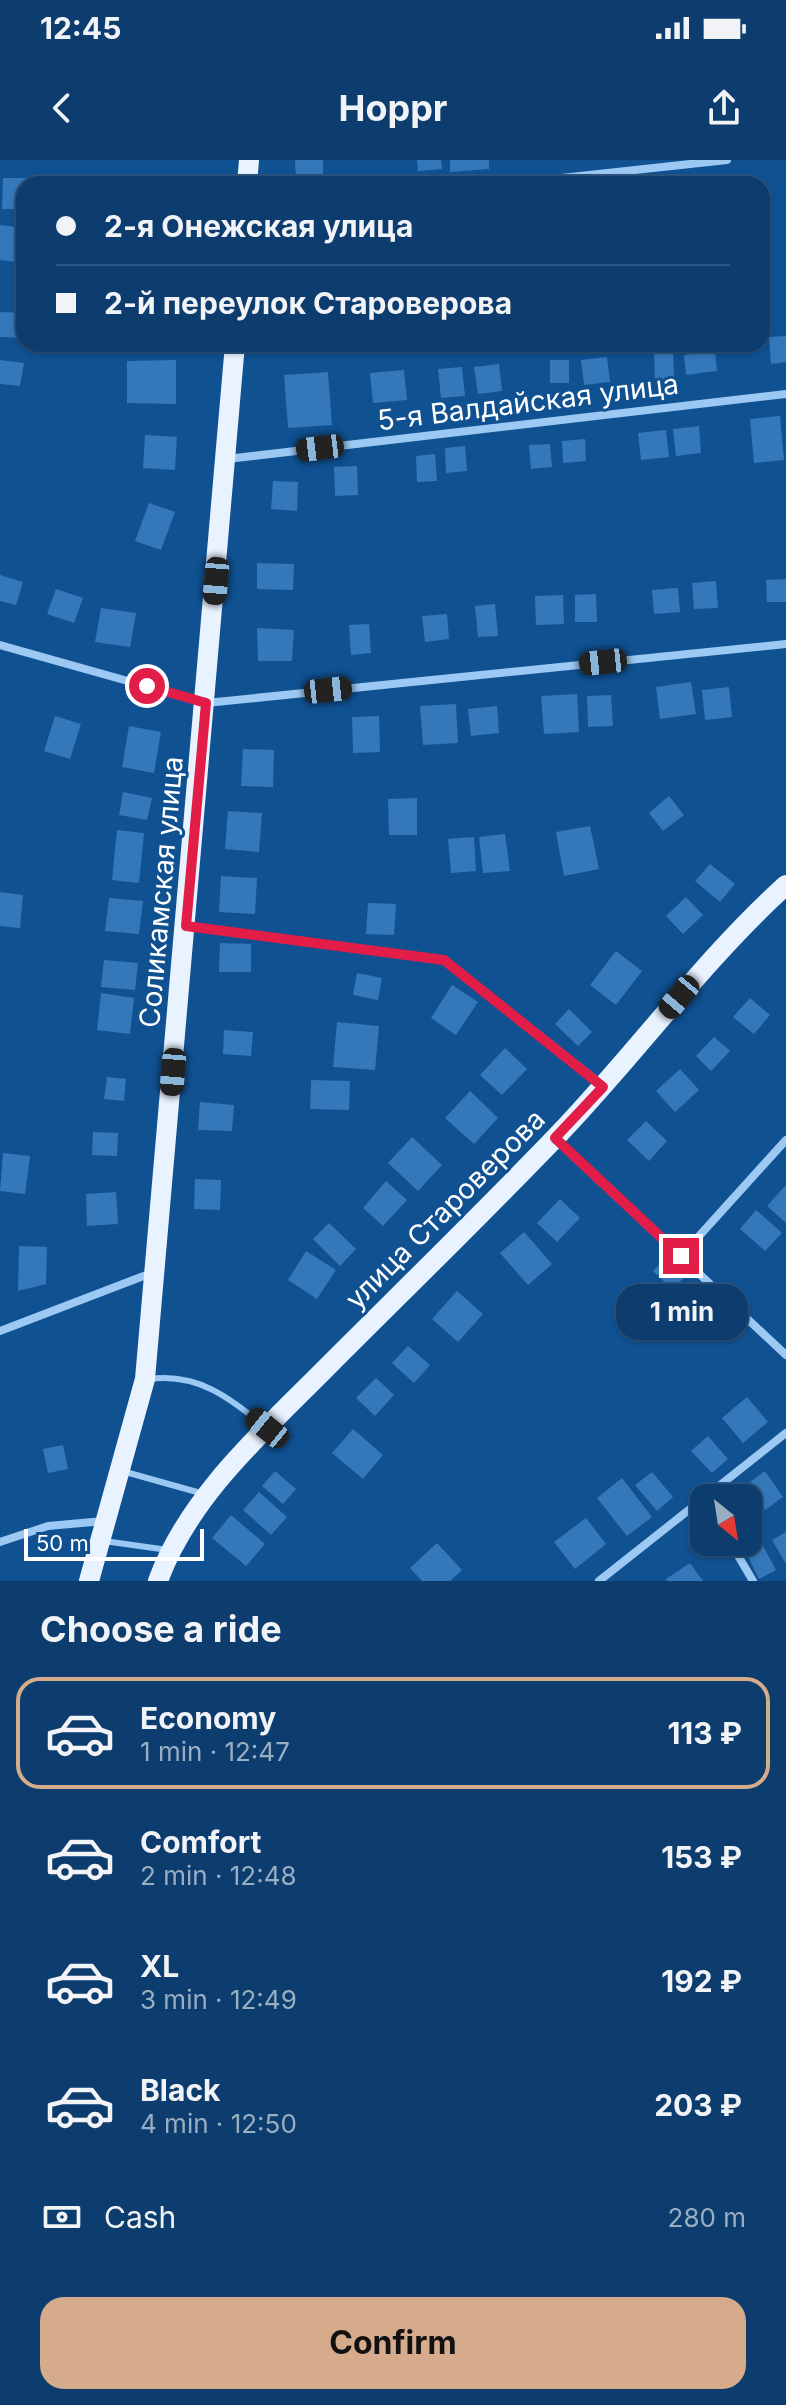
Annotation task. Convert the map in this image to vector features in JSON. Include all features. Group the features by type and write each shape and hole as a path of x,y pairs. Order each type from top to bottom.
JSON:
{"main road":[{"name":"Соликамская улица","path":"89,1581 145,1379 234,352"},
{"name":"улица Староверова","path":"158,1581 169,1550 207,1495 267,1428 555,1138 603,1087 736,930 786,885"}],"street":[{"path":"580,176 727,160"},
{"name":"5-я Валдайская улица","path":"227,459 786,394"},
{"path":"0,645 206,703 786,644"},
{"path":"186,926 444,960 603,1087"},
{"path":"555,1138 786,1355"},
{"path":"681,1256 786,1140"},
{"path":"0,1331 155,1271"},
{"path":"722,1484 786,1433"},
{"path":"599,1581 690,1509"},
{"path":"0,1542 48,1526 104,1530"},
{"path":"738,1556 753,1581"}],"lane":[{"path":"145,1379 175,1375 227,1396 267,1428"},
{"path":"120,1471 207,1495"},
{"path":"104,1530 169,1550"}],"building":[{"path":"295,160 323,160 323,176 296,176"},
{"path":"417,160 441,160 442,169 418,171"},
{"path":"450,160 489,160 489,169 450,172"},
{"path":"3,178 16,178 16,209 2,209"},
{"path":"0,225 16,227 16,262 0,260"},
{"path":"0,312 16,313 16,338 0,337"},
{"path":"786,336 786,362 771,364 770,337"},
{"path":"654,352 673,352 674,379 655,379"},
{"path":"715,352 717,371 686,375 684,355"},
{"path":"607,357 610,382 584,385 581,360"},
{"path":"0,360 24,363 20,386 0,384"},
{"path":"176,360 176,404 127,403 127,361"},
{"path":"550,360 569,360 569,383 550,383"},
{"path":"499,364 502,391 478,394 474,367"},
{"path":"462,367 465,396 441,398 438,369"},
{"path":"404,370 407,400 373,403 370,373"},
{"path":"328,372 332,425 288,428 284,375"},
{"path":"780,416 784,460 754,463 750,419"},
{"path":"699,426 701,453 676,456 673,429"},
{"path":"666,430 669,457 641,460 638,433"},
{"path":"145,435 177,437 175,470 143,468"},
{"path":"585,439 586,461 563,463 562,441"},
{"path":"550,444 552,467 531,469 529,445"},
{"path":"465,446 467,471 446,473 445,448"},
{"path":"435,454 437,481 417,482 416,456"},
{"path":"357,466 358,495 335,496 334,467"},
{"path":"273,481 298,482 297,511 271,509"},
{"path":"149,503 175,512 161,550 135,541"},
{"path":"257,563 294,564 293,590 257,589"},
{"path":"0,575 23,582 16,605 0,601"},
{"path":"786,579 786,602 767,602 766,580"},
{"path":"716,581 718,608 694,609 692,583"},
{"path":"678,588 680,612 654,614 652,590"},
{"path":"56,589 83,598 74,623 47,614"},
{"path":"596,594 597,622 575,622 575,595"},
{"path":"563,595 564,624 536,625 535,596"},
{"path":"495,604 498,636 478,637 475,606"},
{"path":"101,608 136,613 130,647 95,642"},
{"path":"447,614 449,639 425,642 422,616"},
{"path":"369,624 371,653 351,655 349,625"},
{"path":"257,628 294,630 292,661 258,661"},
{"path":"691,682 696,714 660,719 656,687"},
{"path":"729,687 732,717 705,720 702,690"},
{"path":"577,694 579,732 544,734 541,696"},
{"path":"611,695 613,726 588,727 587,696"},
{"path":"456,704 458,743 423,745 420,706"},
{"path":"497,706 499,733 471,736 468,709"},
{"path":"55,716 81,724 70,759 44,751"},
{"path":"379,716 380,752 353,753 352,717"},
{"path":"129,726 161,732 154,773 122,767"},
{"path":"243,749 274,750 273,787 241,786"},
{"path":"123,792 152,798 147,820 119,815"},
{"path":"669,796 684,815 663,831 649,813"},
{"path":"417,798 417,835 389,835 388,799"},
{"path":"228,811 262,813 259,852 225,849"},
{"path":"590,826 599,869 564,876 556,832"},
{"path":"117,830 144,833 139,883 112,880"},
{"path":"505,834 510,871 483,873 479,837"},
{"path":"474,837 476,871 451,873 448,839"},
{"path":"710,864 735,884 720,902 695,881"},
{"path":"221,876 257,878 255,914 219,912"},
{"path":"0,892 23,895 20,928 0,926"},
{"path":"686,897 703,915 683,934 666,916"},
{"path":"109,898 143,901 139,934 105,931"},
{"path":"368,903 396,904 394,935 366,934"},
{"path":"220,943 251,944 251,972 219,972"},
{"path":"616,951 642,971 616,1005 590,985"},
{"path":"104,960 138,963 135,990 101,987"},
{"path":"357,973 382,978 378,1000 353,995"},
{"path":"452,985 478,1002 456,1035 431,1018"},
{"path":"101,993 134,998 130,1034 97,1030"},
{"path":"750,998 770,1015 754,1034 733,1017"},
{"path":"569,1009 592,1032 578,1046 555,1024"},
{"path":"337,1022 379,1026 375,1070 333,1067"},
{"path":"224,1030 253,1032 251,1056 223,1054"},
{"path":"714,1037 730,1051 711,1071 696,1056"},
{"path":"505,1048 527,1069 502,1095 480,1075"},
{"path":"680,1069 699,1090 675,1112 656,1091"},
{"path":"107,1077 126,1079 124,1101 104,1099"},
{"path":"311,1080 350,1081 349,1110 310,1109"},
{"path":"470,1091 498,1118 474,1144 445,1118"},
{"path":"200,1102 234,1105 232,1131 198,1130"},
{"path":"646,1121 667,1141 649,1161 627,1140"},
{"path":"93,1132 118,1133 117,1156 92,1155"},
{"path":"412,1137 442,1165 418,1191 388,1163"},
{"path":"3,1153 30,1156 25,1194 0,1191"},
{"path":"195,1179 221,1180 220,1210 194,1209"},
{"path":"386,1181 407,1200 383,1226 363,1208"},
{"path":"786,1185 786,1223 767,1206"},
{"path":"116,1192 118,1224 87,1226 86,1194"},
{"path":"560,1199 580,1218 557,1242 537,1223"},
{"path":"756,1210 782,1233 765,1251 740,1229"},
{"path":"329,1223 356,1249 340,1266 313,1239"},
{"path":"524,1232 552,1264 528,1285 500,1253"},
{"path":"19,1246 47,1247 46,1284 18,1291"},
{"path":"306,1251 336,1270 317,1299 288,1280"},
{"path":"668,1255 688,1274 672,1289 653,1271"},
{"path":"457,1291 483,1314 458,1342 432,1319"},
{"path":"708,1291 730,1311 711,1332 689,1311"},
{"path":"408,1346 430,1365 414,1383 392,1363"},
{"path":"376,1378 394,1395 375,1416 356,1398"},
{"path":"747,1397 768,1422 743,1443 722,1418"},
{"path":"353,1429 383,1455 363,1479 332,1453"},
{"path":"708,1436 728,1459 712,1473 691,1451"},
{"path":"63,1445 68,1469 48,1473 43,1449"},
{"path":"275,1471 296,1489 283,1504 262,1486"},
{"path":"765,1471 783,1497 765,1510 762,1506 762,1484 747,1484"},
{"path":"652,1472 673,1497 657,1511 635,1485"},
{"path":"622,1478 652,1517 627,1536 597,1498"},
{"path":"259,1492 287,1517 271,1535 243,1510"},
{"path":"231,1515 265,1544 246,1566 212,1538"},
{"path":"586,1518 606,1544 575,1569 554,1542"},
{"path":"786,1532 786,1564 772,1540"},
{"path":"437,1543 462,1570 450,1581 422,1581 410,1568"},
{"path":"762,1544 776,1570 759,1579 748,1556 762,1556"},
{"path":"690,1563 703,1581 666,1579"}],"route":[{"path":"147,686 206,703 186,926 444,960 603,1087 555,1138 681,1256"}]}
